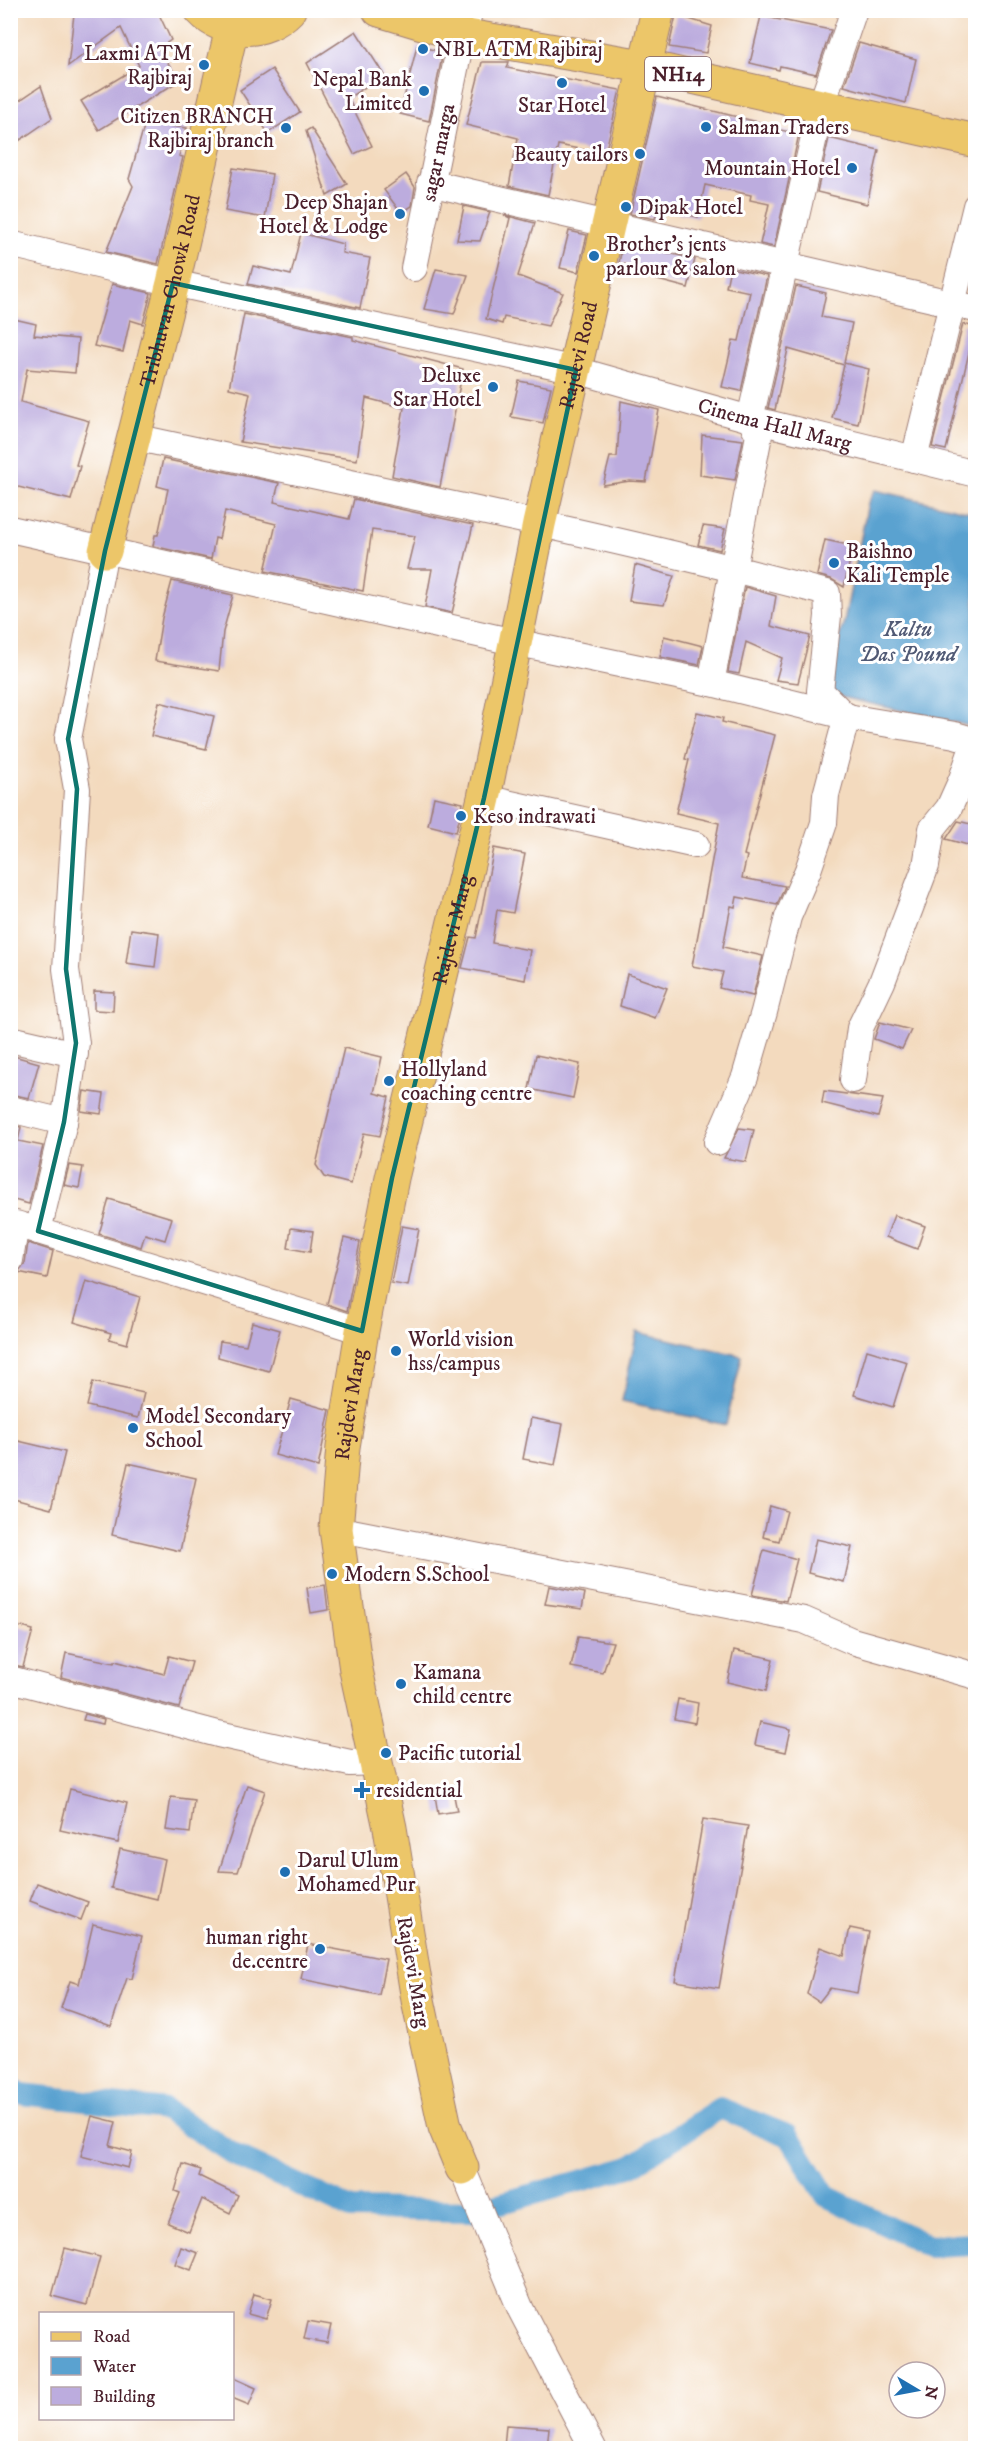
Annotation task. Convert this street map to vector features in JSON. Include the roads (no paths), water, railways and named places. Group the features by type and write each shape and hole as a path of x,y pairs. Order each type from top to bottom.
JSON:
{"main road":[{"path":"201,10 218,23 247,30 275,22 289,10"},
{"name":"NH14","path":"379,10 466,22 643,66 975,141"},
{"name":"Rajdevi Road","path":"514,642 643,66 658,10"},
{"name":"Tribhuvan Chowk Road","path":"105,551 172,283 232,28"},
{"name":"Rajdevi Marg","path":"462,2168 445,2127 420,2012 390,1828 356,1670 336,1529 343,1448 362,1331 392,1178 484,798 514,642"}],"street":[{"path":"711,683 759,435 750,419 820,106 854,10"},
{"name":"sagar marga","path":"414,268 430,183 466,22"},
{"path":"430,183 783,267 964,307"},
{"path":"914,459 964,307 975,207"},
{"name":"Cinema Hall Marg","path":"10,244 172,283 576,370 750,419 975,474"},
{"path":"134,437 539,524 732,568 827,593 828,616 820,691 846,716"},
{"path":"10,529 514,642 711,683 846,716 975,741 949,808 932,829 926,867 882,982 860,1028 853,1080"},
{"path":"38,1231 64,1122 75,1054 76,1043 66,969 77,789 68,739 105,551"},
{"path":"717,1142 745,1077 788,917 808,870 824,823 826,795 846,716"},
{"path":"484,798 696,845"},
{"path":"10,1039 75,1054"},
{"path":"10,1109 64,1122"},
{"path":"10,1260 16,1224 362,1331"},
{"path":"336,1529 804,1620 852,1641 975,1676"},
{"path":"10,1679 218,1734 350,1763 376,1762"},
{"path":"462,2168 521,2310 593,2448"}],"water":[{"name":"Kaltu Das Pound","path":"875,490 975,513 975,727 832,695 824,685 844,622 868,503"},
{"path":"637,1332 742,1356 726,1425 622,1401"}],"waterway":[{"path":"10,2087 22,2094 166,2110 236,2156 351,2209 473,2211 630,2167 720,2108 789,2136 826,2196 929,2246 976,2244"}],"place":[{"name":"NBL ATM Rajbiraj","path":"423,49"},
{"name":"Laxmi ATM Rajbiraj","path":"204,65"},
{"name":"Star Hotel","path":"562,83"},
{"name":"Nepal Bank Limited","path":"424,91"},
{"name":"Salman Traders","path":"706,127"},
{"name":"Citizen BRANCH Rajbiraj branch","path":"286,128"},
{"name":"Beauty tailors","path":"640,154"},
{"name":"Mountain Hotel","path":"852,168"},
{"name":"Dipak Hotel","path":"626,207"},
{"name":"Deep Shajan Hotel & Lodge","path":"400,214"},
{"name":"Brother's jents parlour & salon","path":"594,256"},
{"name":"Deluxe Star Hotel","path":"493,387"},
{"name":"Baishno Kali Temple","path":"834,563"},
{"name":"Keso indrawati","path":"461,816"},
{"name":"Hollyland coaching centre","path":"389,1081"},
{"name":"World vision hss/campus","path":"396,1351"},
{"name":"Model Secondary School","path":"133,1428"},
{"name":"Modern S.School","path":"332,1574"},
{"name":"Kamana child centre","path":"401,1684"},
{"name":"Pacific tutorial","path":"386,1753"},
{"name":"residential","path":"362,1790"},
{"name":"Darul Ulum Mohamed Pur","path":"285,1872"},
{"name":"human right de.centre","path":"320,1949"}]}
